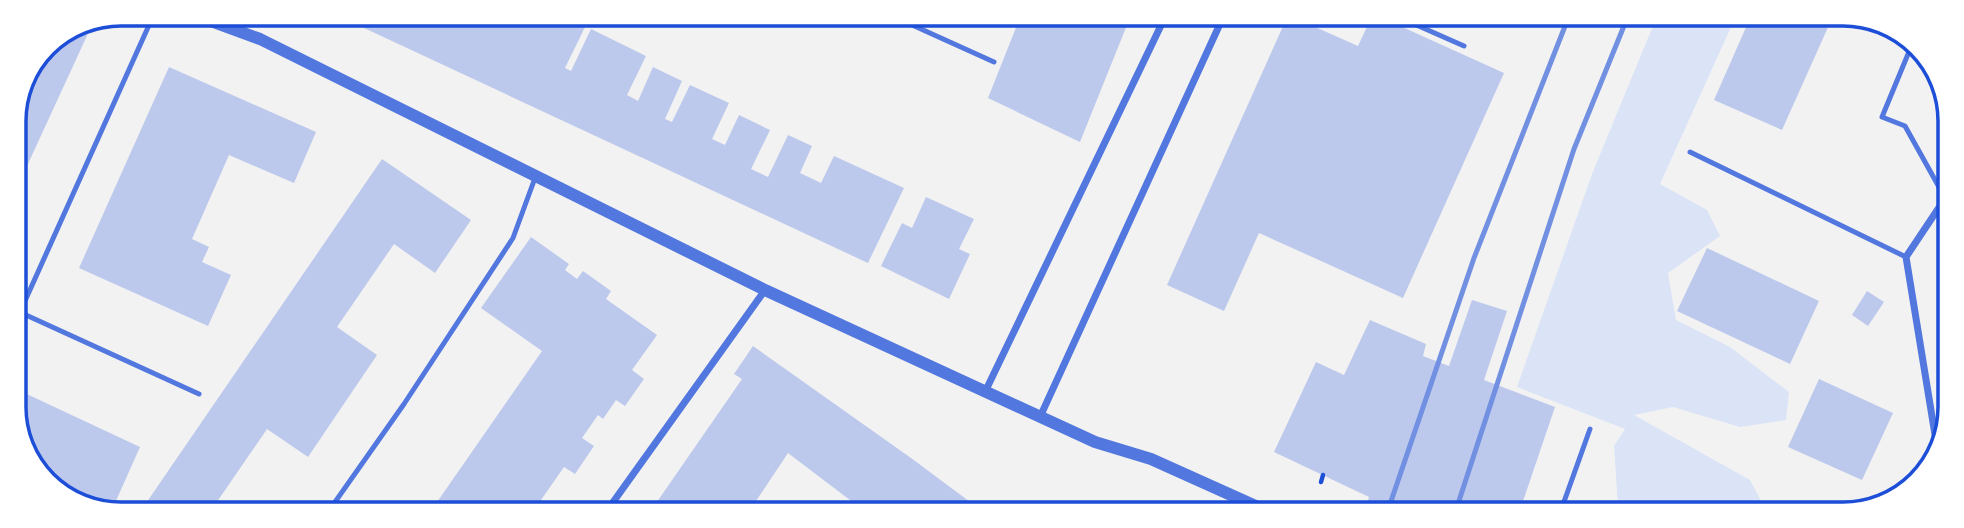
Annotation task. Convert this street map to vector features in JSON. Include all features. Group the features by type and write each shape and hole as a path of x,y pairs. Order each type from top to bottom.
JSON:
{"street":[{"path":"225,26 260,39 765,290 1095,442 1151,459 1247,502"},
{"path":"985,392 1161,26"},
{"path":"1040,417 1219,26"},
{"path":"1934,431 1906,257 1938,207"},
{"path":"613,502 765,290"}],"lane":[{"path":"26,294 149,26"},
{"path":"914,26 993,62"},
{"path":"1418,26 1464,46"},
{"path":"1909,53 1882,117 1905,126 1938,182"},
{"path":"1690,152 1906,257"},
{"path":"335,502 404,404 513,238 536,178"},
{"path":"26,315 200,394"},
{"path":"1564,502 1590,429"}],"path":[{"path":"1321,482 1323,475"}],"shaded area":[{"path":"1653,26 1731,26 1660,184 1707,210 1720,236 1668,273 1676,320 1730,347 1789,392 1786,420 1740,427 1673,407 1634,415 1750,480 1762,502 1618,502 1614,446 1625,429 1517,387 1592,174"}],"building":[{"path":"360,26 586,26 565,68 571,71 591,29 646,56 627,95 638,101 653,67 682,81 665,119 672,122 690,85 729,103 712,139 725,145 739,115 770,130 751,169 768,177 788,135 812,146 800,173 821,183 834,156 904,188 868,263"},
{"path":"1017,26 1127,26 1080,142 988,98"},
{"path":"1283,26 1313,26 1358,46 1367,26 1400,26 1504,73 1403,298 1259,233 1224,311 1167,285"},
{"path":"1747,26 1829,26 1782,130 1714,100"},
{"path":"89,32 26,168 26,115 36,79 46,63 59,50"},
{"path":"169,67 316,132 294,183 229,155 192,239 209,247 202,262 231,275 208,326 79,268"},
{"path":"382,159 471,220 435,273 394,244 337,327 377,355 308,457 267,429 217,502 147,502"},
{"path":"926,197 974,219 959,249 970,254 949,299 881,266 902,223 912,228"},
{"path":"531,237 569,264 565,270 577,279 583,271 611,291 606,299 657,335 632,370 644,379 625,406 616,400 603,419 598,415 582,438 594,446 575,474 564,467 541,500 544,502 437,502 542,351 481,308"},
{"path":"1707,248 1819,301 1790,364 1677,311"},
{"path":"1867,291 1884,302 1868,326 1852,315"},
{"path":"1472,300 1507,311 1484,380 1555,407 1523,502 1367,502 1369,497 1274,452 1316,362 1344,375 1370,320 1426,344 1423,356 1449,366"},
{"path":"753,346 970,502 853,502 788,453 755,502 657,502 742,379 734,374"},
{"path":"1819,379 1893,413 1862,480 1788,447"},
{"path":"26,394 140,447 116,501 79,492 54,474 39,454 28,425"}],"railway":[{"path":"1391,502 1474,258 1565,26"},
{"path":"1459,502 1574,149 1624,26"}]}
